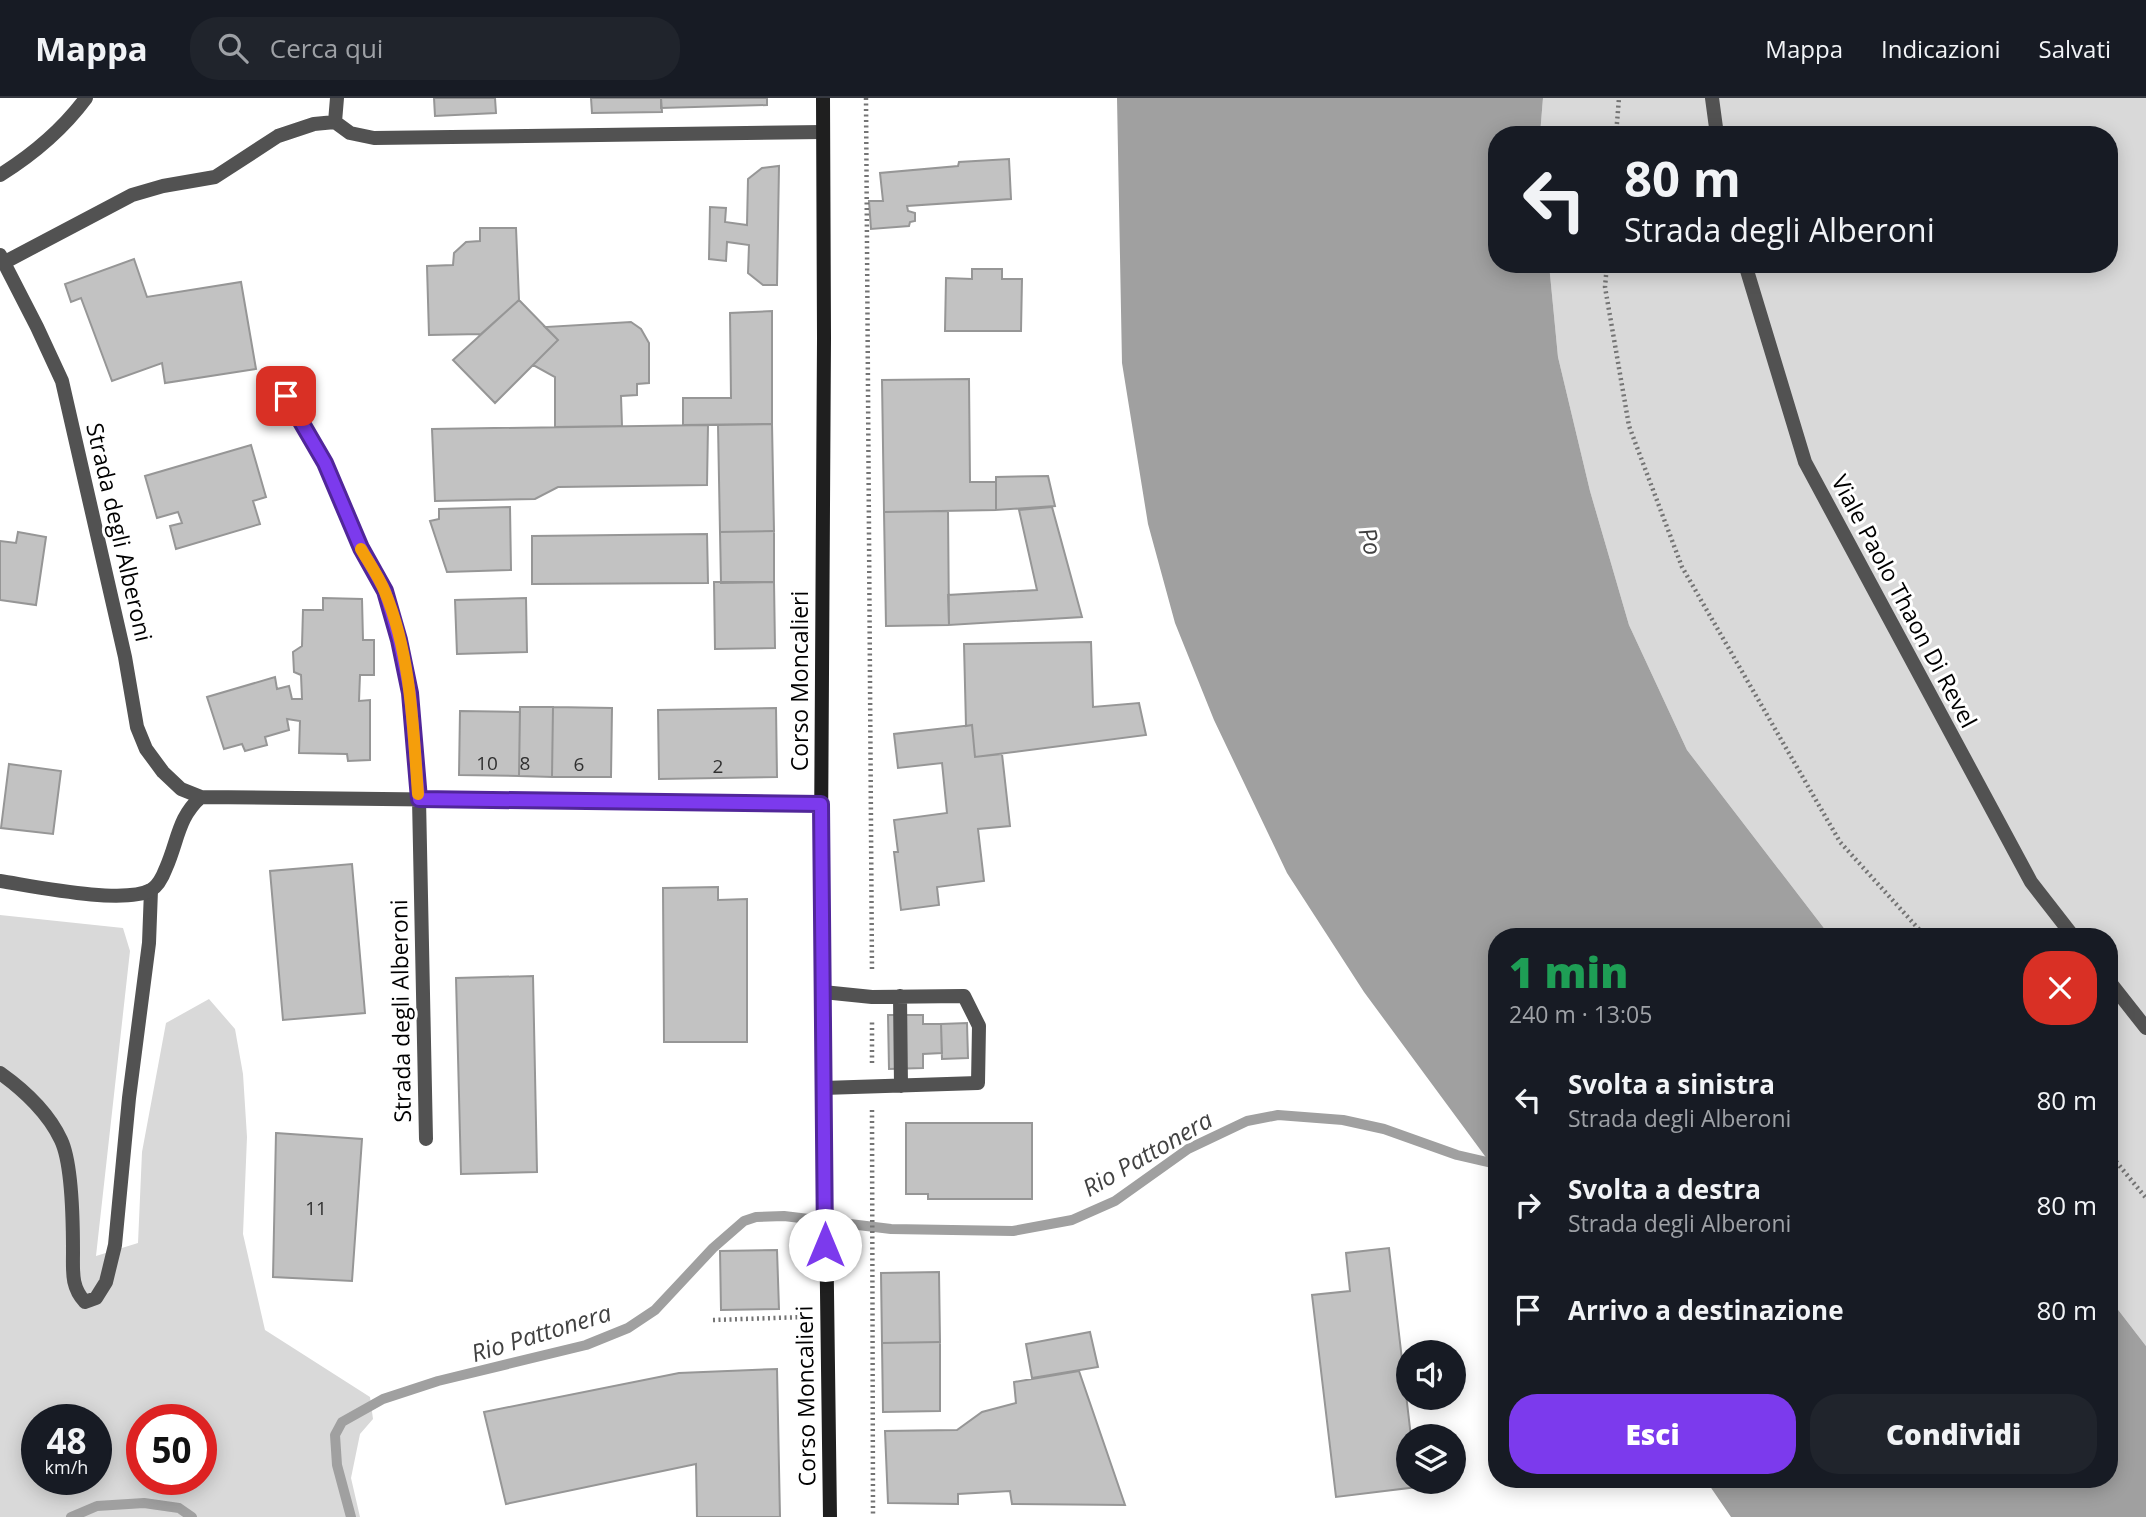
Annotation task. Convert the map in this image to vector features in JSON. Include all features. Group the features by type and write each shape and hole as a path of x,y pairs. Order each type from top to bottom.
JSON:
{"main road":[{"name":"Corso Moncalieri","path":"823,98 821,804 830,1517"}],"street":[{"path":"0,175 38,148 86,98"},
{"path":"337,98 335,122 350,132 374,138 823,132"},
{"path":"1712,98 1716,126"},
{"name":"Strada degli Alberoni","path":"335,122 314,124 278,136 215,177 163,186 132,195 2,259 62,381 125,657 137,727 146,748 163,772 181,789 201,797 821,804"},
{"name":"Viale Paolo Thaon Di Revel","path":"1748,273 1805,462 2031,882 2067,928"},
{"name":"Strada degli Alberoni","path":"286,396 325,463 361,548 385,591 410,693 419,799 426,1139"},
{"path":"0,881 102,895 128,896 151,890 162,878 189,808 201,797"},
{"path":"0,1073 31,1099 62,1141 71,1204 72,1273 76,1292 85,1302 96,1298 106,1282 115,1245 149,943 151,890"},
{"path":"823,1088 978,1083 979,1026 964,996 873,997 824,992"},
{"path":"2118,992 2146,1028"},
{"path":"900,996 901,1086"}],"path":[{"path":"866,98 873,997 873,1517"},
{"path":"1617,126 1619,98"},
{"path":"1606,273 1605,287 1629,426 1682,567 1840,842 1918,928"},
{"path":"2118,1164 2146,1198"},
{"path":"713,1320 779,1318"}],"shaded area":[{"path":"1543,98 2146,98 2146,1346 2118,1310 2118,928 1824,928 1687,750 1629,625 1590,491 1558,357 1550,273 2118,273 2118,126 1541,126"},
{"path":"0,915 123,928 130,951 96,1256 138,1243 142,1152 166,1023 209,999 235,1029 243,1074 247,1137 243,1234 265,1330 370,1397 373,1419 360,1434 351,1478 360,1517 0,1517"}],"water":[{"name":"Po","path":"1117,98 1543,98 1541,126 1488,126 1488,273 1550,273 1558,357 1590,491 1629,625 1687,750 1824,928 1488,928 1488,1160 1364,992 1287,873 1214,720 1175,623 1148,524 1122,363"},
{"path":"2118,1310 2146,1346 2146,1517 1731,1517 1711,1488 2118,1488"}],"building":[{"path":"434,98 495,98 496,113 435,116"},
{"path":"591,98 661,98 662,112 592,113"},
{"path":"661,98 767,98 767,105 661,108"},
{"path":"1009,159 1011,199 907,206 908,211 915,213 915,221 910,222 909,226 871,229 869,201 883,201 880,173 958,166 959,162"},
{"path":"779,166 777,285 763,285 748,273 749,245 727,242 726,261 709,259 710,207 726,208 725,222 747,225 748,179 762,168"},
{"path":"480,228 516,228 519,300 481,334 429,335 427,266 453,265 454,253 466,242 480,241"},
{"path":"134,259 147,297 241,282 256,369 165,383 162,363 112,381 81,298 71,302 65,284"},
{"path":"972,269 1002,269 1002,279 1022,279 1021,331 945,331 946,278 972,279"},
{"path":"519,300 558,340 495,403 453,360"},
{"path":"772,311 772,424 683,425 683,398 731,398 730,313"},
{"path":"631,322 641,329 649,343 649,383 637,384 637,395 621,396 622,426 555,427 555,377 533,365 558,340 545,327"},
{"path":"969,379 970,482 996,482 996,510 884,512 882,380"},
{"path":"772,424 774,531 720,532 718,425"},
{"path":"708,425 707,485 558,487 535,499 435,501 432,429"},
{"path":"251,445 266,497 253,501 260,524 176,549 170,526 182,523 178,512 157,518 145,476"},
{"path":"1048,476 1055,506 996,510 996,477"},
{"path":"510,507 511,570 447,572 430,521 439,519 439,509"},
{"path":"1052,507 1082,617 949,625 948,595 1037,590 1019,510"},
{"path":"948,511 949,625 886,626 884,512"},
{"path":"774,531 774,582 721,583 720,532"},
{"path":"18,532 46,537 36,605 0,600 0,541 16,543"},
{"path":"707,534 708,583 532,584 532,536"},
{"path":"714,582 774,582 775,648 715,649"},
{"path":"323,598 362,599 363,640 374,640 374,675 360,675 359,701 370,700 370,760 348,761 347,754 299,753 300,721 287,719 289,730 265,737 267,745 245,751 242,744 224,749 207,697 275,677 277,689 289,686 292,699 302,699 301,675 294,672 293,652 302,646 303,610 323,610"},
{"path":"526,598 527,652 457,654 455,600"},
{"path":"1091,642 1093,707 1139,703 1146,735 975,757 972,725 966,726 964,644"},
{"path":"520,707 553,707 552,777 519,776"},
{"path":"553,707 612,708 611,777 552,777"},
{"path":"776,708 777,777 659,779 658,710"},
{"path":"460,711 520,712 519,776 459,775"},
{"path":"972,725 975,757 1002,754 1010,826 978,829 984,881 937,887 939,905 901,910 894,852 898,852 894,820 947,813 942,763 898,768 894,734"},
{"path":"9,764 61,771 53,834 1,828"},
{"path":"352,864 365,1013 283,1020 270,871"},
{"path":"718,887 718,900 747,899 747,1042 664,1042 663,888"},
{"path":"533,976 537,1172 461,1174 456,978"},
{"path":"888,1015 923,1015 923,1024 941,1024 942,1053 923,1054 923,1068 889,1069"},
{"path":"967,1023 968,1058 942,1059 941,1024"},
{"path":"906,1123 1032,1123 1032,1199 928,1199 928,1194 906,1194"},
{"path":"276,1133 362,1139 352,1281 273,1277"},
{"path":"1389,1248 1400,1340 1396,1340 1396,1410 1408,1410 1409,1424 1396,1424 1396,1490 1336,1497 1312,1295 1350,1291 1346,1253"},
{"path":"777,1250 779,1309 721,1310 720,1251"},
{"path":"939,1272 940,1342 882,1343 881,1273"},
{"path":"1090,1332 1098,1367 1032,1378 1026,1344"},
{"path":"940,1342 940,1411 883,1412 882,1343"},
{"path":"777,1369 780,1517 697,1517 696,1464 506,1504 484,1412 679,1373"},
{"path":"1079,1371 1125,1505 1012,1504 1010,1491 958,1494 958,1504 888,1503 885,1431 957,1430 982,1412 1016,1403 1014,1382"}],"waterway":[{"name":"Rio Pattonera","path":"351,1517 337,1465 335,1435 342,1422 383,1399 438,1381 586,1345 628,1328 655,1310 713,1248 744,1221 756,1217 784,1216 891,1229 1013,1231 1072,1220 1115,1201 1188,1149 1247,1121 1278,1115 1343,1120 1384,1129 1457,1155 1488,1162"},
{"name":"Rio Pattonera","path":"71,1517 97,1506 144,1503 179,1508 192,1517"}],"slow traffic":[{"path":"361,549 385,591 399,640 410,693 418,794"}],"route":[{"path":"286,396 325,463 361,548 385,591 410,693 419,799 821,804 825,1245"}]}
